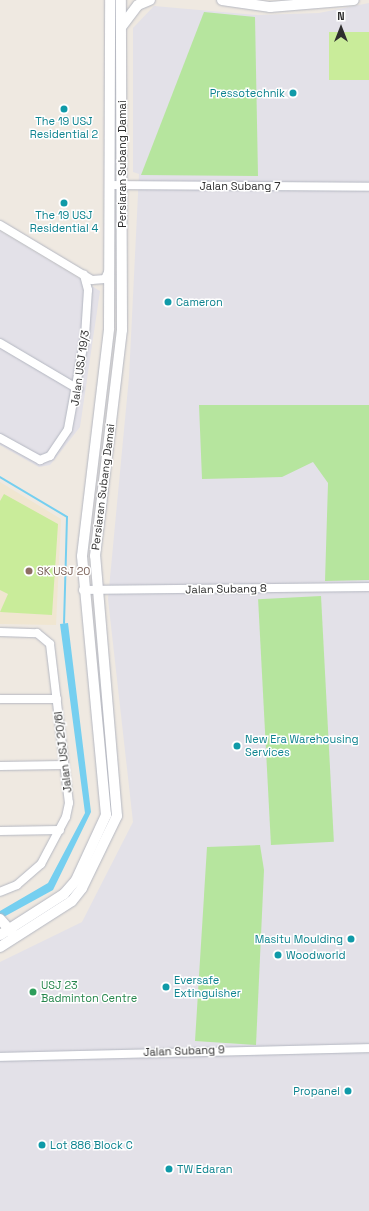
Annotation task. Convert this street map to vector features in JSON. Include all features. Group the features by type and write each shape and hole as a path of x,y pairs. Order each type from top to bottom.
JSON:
{"street":[{"path":"106,0 110,19"},
{"name":"Persiaran Subang Damai","path":"0,935 8,928 64,894 76,880 106,815 83,590 85,528 109,329 110,0"},
{"name":"Persiaran Subang Damai","path":"0,947 8,928 72,901 82,888 117,816 96,590 98,531 122,330 123,185 121,0"},
{"path":"122,28 127,15 150,0"},
{"path":"222,0 270,7 354,0"},
{"name":"Jalan Subang 7","path":"110,185 369,187"},
{"path":"0,225 98,282 107,277 109,267"},
{"name":"Jalan USJ 19/3","path":"0,438 36,459 50,456 68,429 78,389 88,290 84,275"},
{"path":"0,343 78,389"},
{"name":"Jalan Subang 8","path":"83,590 369,587"},
{"name":"Jalan USJ 20/6I","path":"0,632 37,633 50,644 69,803 60,830 36,870 0,892"},
{"path":"0,699 57,699"},
{"path":"0,766 64,765"},
{"path":"0,831 60,830"},
{"name":"Jalan Subang 9","path":"0,1057 369,1048"}],"shaded area":[{"path":"369,3 369,1211 0,1211 0,962 82,922 133,822 108,599 129,377 139,174 133,172 133,28 154,6 257,15 319,13"},
{"path":"0,231 100,291 80,427 50,465 39,467 0,445"},
{"name":"SK USJ 20","path":"0,482 61,519 56,625 0,624"}],"green space":[{"path":"204,12 255,17 258,176 141,175"},
{"path":"329,32 369,32 369,80 329,80"},
{"path":"199,405 369,405 369,580 325,581 328,483 313,462 282,477 202,479"},
{"name":"SK USJ 20","path":"4,494 58,524 52,615 0,612 8,594 0,590 0,501"},
{"path":"321,596 334,842 271,845 258,599"},
{"path":"260,845 264,870 256,1045 195,1041 207,847"}],"water":[{"path":"68,623 91,812 53,890 0,919 0,911 48,883 85,813 60,624"}],"waterway":[{"path":"0,477 67,517 64,623"}],"place":[{"name":"Pressotechnik","path":"293,93"},
{"name":"The 19 USJ Residential 2","path":"64,109"},
{"name":"The 19 USJ Residential 4","path":"64,203"},
{"name":"Cameron","path":"168,302"},
{"name":"SK USJ 20","path":"29,571"},
{"name":"New Era Warehousing Services","path":"237,746"},
{"name":"Masitu Moulding","path":"351,939"},
{"name":"Woodworld","path":"278,955"},
{"name":"Eversafe Extinguisher","path":"166,987"},
{"name":"USJ 23 Badminton Centre","path":"33,992"},
{"name":"Propanel","path":"348,1091"},
{"name":"Lot 886 Block C","path":"42,1145"},
{"name":"TW Edaran","path":"169,1169"}]}
